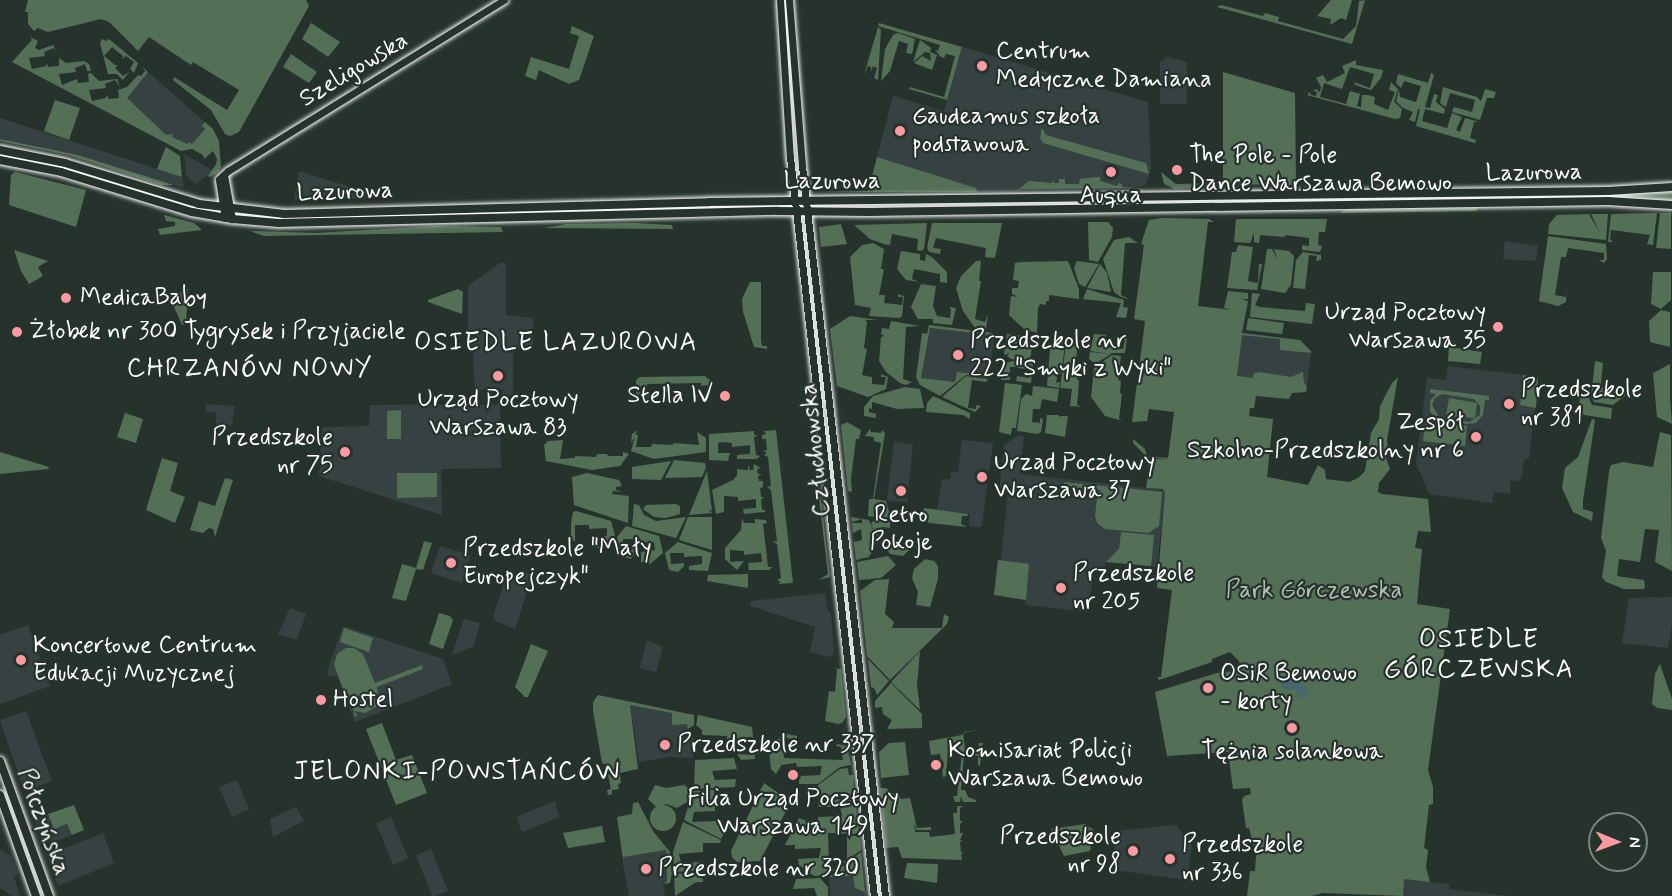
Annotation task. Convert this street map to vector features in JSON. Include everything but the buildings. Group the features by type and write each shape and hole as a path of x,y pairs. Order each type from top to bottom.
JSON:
{"main road":[{"name":"Lazurowa","path":"0,150 65,164 164,195 227,209 296,214 420,208 1608,191 1672,187"},
{"name":"Lazurowa","path":"0,160 61,172 171,206 228,218 306,223 423,217 1608,201 1672,205"},
{"name":"Połczyńska","path":"0,761 49,896"},
{"name":"Połczyńska","path":"0,795 36,896"}],"street":[{"name":"Szeligowska","path":"228,218 222,177 504,0"},
{"name":"Człuchowska","path":"780,0 790,157 874,896"},
{"name":"Człuchowska","path":"789,0 801,161 885,896"}],"shaded area":[{"path":"962,47 1148,102 1151,168 1146,185 1131,188 977,192 976,189 877,157 893,96 944,111"},
{"path":"1167,57 1187,62 1187,104 1160,104 1160,62"},
{"path":"147,71 208,125 189,148 112,109"},
{"path":"0,118 182,177 184,188 78,155 0,139"},
{"path":"184,154 214,171 195,184 186,175"},
{"path":"299,171 382,197 382,198 294,200"},
{"path":"1505,241 1538,246 1536,261 1503,259"},
{"path":"500,263 506,263 506,315 533,318 533,348 513,349 513,405 502,405 502,389 475,390 472,340 468,340 468,286"},
{"name":"Przedszkole nr 222 \"Smyki z Wyki\"","path":"929,328 994,335 990,376 957,372 955,382 921,378"},
{"path":"1242,334 1281,339 1280,349 1311,353 1307,386 1235,376"},
{"name":"Zespół Szkolno-Przedszkolny nr 6","path":"1448,366 1523,375 1520,405 1535,407 1529,458 1524,460 1522,476 1519,481 1510,480 1510,494 1494,492 1492,503 1429,494 1416,463 1427,378 1446,380"},
{"path":"205,404 235,406 232,425 216,425 216,412 206,412"},
{"path":"500,404 501,468 441,469 442,515 319,476 322,427 369,426 370,405"},
{"path":"1019,435 1024,436 1020,474 1163,490 1165,493 1157,567 1106,562 1102,572 1094,572 1088,612 1029,605 1025,604 1025,600 994,595 998,560 1001,560 1008,492 999,491 1004,445"},
{"path":"962,440 993,443 982,525 979,527 969,526 970,514 937,510 942,479 950,479 951,472 958,472"},
{"path":"894,442 913,445 907,502 887,501"},
{"name":"Przedszkole \"Mały Europejczyk\"","path":"440,546 471,555 462,583 431,573"},
{"path":"509,569 519,575 524,572 532,575 515,629 495,621 493,616"},
{"path":"825,593 828,611 831,612 834,654 827,657 810,652 815,627 750,606 751,601"},
{"path":"1672,597 1672,624 1668,648 1622,643 1629,598"},
{"path":"290,608 306,614 297,640 278,634"},
{"path":"464,619 480,623 474,646 452,655"},
{"name":"Koncertowe Centrum Edukacji Muzycznej","path":"28,625 50,686 0,704 0,635"},
{"path":"343,626 443,659 452,684 355,722 337,676 329,676 327,672"},
{"path":"647,641 663,646 656,672 640,668"},
{"name":"Przedszkole nr 337","path":"630,704 672,713 688,724 688,732 693,733 693,758 668,757 639,762"},
{"path":"26,711 52,781 24,791 0,720"},
{"path":"237,780 249,809 232,817 219,787"},
{"path":"555,801 559,817 522,832 516,817"},
{"path":"296,807 304,821 273,837 270,819"},
{"path":"48,814 54,829 68,824 72,835 46,842 41,839 34,819"},
{"path":"391,817 408,858 393,865 376,823"},
{"path":"1176,825 1192,844 1187,880 1115,870 1115,831"},
{"path":"103,833 114,863 58,886 47,855"},
{"path":"431,849 448,891 435,896 432,896 416,855"},
{"path":"0,850 11,856 18,874 14,876 20,896 12,896 0,888"},
{"name":"Przedszkole nr 320","path":"666,850 667,882 663,884 665,896 629,896 623,857"},
{"path":"853,876 857,888 866,891 866,896 830,896 829,877"},
{"path":"1397,878 1449,884 1449,889 1508,896 1395,896"}],"green space":[{"path":"28,0 306,0 309,6 239,132 230,136 225,134 211,110 173,80 174,77 227,110 239,90 193,62 191,65 149,37 138,51 109,22 101,19 48,32 38,28 34,31 28,24 28,12 25,12"},
{"path":"1331,0 1352,0 1346,20 1341,18 1330,25 1331,19 1317,16"},
{"path":"1365,0 1352,44 1217,7 1221,5 1263,16 1265,13 1279,17 1278,21 1343,39 1356,26 1359,1"},
{"path":"311,23 340,42 328,57 302,39"},
{"path":"879,23 962,47 947,100 909,89 910,87 944,97 955,56 946,54 944,58 941,57 935,50 938,51 940,45 878,26"},
{"path":"572,26 594,36 579,80 569,84 539,70 536,80 525,76 531,57 569,69 579,36 570,33"},
{"path":"878,27 881,30 878,80 874,78 877,68 873,66 871,72 871,67 868,66 864,75"},
{"path":"898,33 915,39 912,54 906,53 908,44 899,41 890,71 881,81 885,49 893,35"},
{"path":"30,37 38,41 35,48 39,50 53,45 58,54 54,48 44,52 45,56 29,58 32,69 46,66 47,63 48,67 59,66 59,58 66,63 84,61 89,64 91,71 87,71 85,64 75,68 76,72 59,74 62,85 77,79 78,83 89,82 88,74 91,73 99,81 117,79 120,87 115,80 105,84 106,88 89,90 92,101 106,98 107,95 109,99 119,98 118,90 127,87 138,75 141,76 145,71 143,67 148,72 127,98 166,135 173,134 172,137 187,144 189,142 192,144 205,129 202,126 205,122 213,129 219,141 221,167 218,172 208,176 217,159 213,151 204,159 203,155 192,149 181,151 12,62 32,40"},
{"path":"102,39 106,41 109,39 138,63 134,73 130,69 134,62 126,56 122,59 123,56 112,47 104,56 118,65 115,68 123,76 129,72 123,80 117,74 108,74 100,43"},
{"path":"920,40 931,48 930,52 937,55 932,70 914,63 922,56 931,61 930,53 925,52 913,62"},
{"path":"291,54 317,72 309,83 283,67"},
{"path":"1356,60 1356,65 1383,70 1381,78 1371,90 1355,85 1354,82 1370,88 1374,74 1350,67 1342,89 1324,83 1320,97 1346,104 1350,91 1360,94 1357,106 1361,107 1362,95 1368,95 1375,97 1374,104 1388,110 1395,92 1389,90 1391,82 1398,89 1394,102 1402,109 1400,118 1395,119 1307,95 1310,92 1311,95 1316,96 1317,92 1313,91 1316,89 1320,92 1321,87 1316,78 1323,75 1327,82 1345,73 1342,66"},
{"path":"1223,72 1295,93 1296,185 1223,184 1223,186 1175,189 1164,184 1161,172 1176,184 1223,183"},
{"path":"1431,73 1434,75 1425,107 1430,108 1434,94 1438,95 1436,102 1445,109 1444,114 1425,109 1422,121 1447,128 1452,113 1462,117 1456,130 1460,132 1465,118 1479,122 1474,122 1470,138 1476,140 1475,143 1416,126 1420,109 1418,109 1415,122 1409,120 1413,112 1403,108 1396,101 1399,90 1400,97 1416,102 1421,86 1404,81 1401,88 1396,83 1398,74 1428,83"},
{"path":"1443,87 1477,97 1481,101 1485,89 1496,92 1494,98 1487,98 1480,120 1452,112 1454,107 1472,112 1475,100 1450,93 1446,107 1440,103"},
{"path":"55,100 80,108 69,140 44,131"},
{"path":"1042,128 1046,135 1146,163 1149,174 1043,143 1040,138"},
{"path":"0,139 78,155 174,185 161,185 68,155 0,141"},
{"path":"166,147 180,156 182,177 157,169"},
{"path":"877,157 976,188 977,192 823,192 868,191"},
{"path":"15,172 86,190 76,227 9,205 11,175"},
{"path":"1100,177 1100,181 1117,186 1119,183 1122,187 1133,188 1019,189 1029,181 1052,183 1054,179 1054,183 1059,183 1059,179 1065,179 1065,184 1079,184 1080,179"},
{"path":"1672,190 1672,202 1610,197 1637,193"},
{"path":"1431,197 1411,200 1215,203 1235,200"},
{"path":"1479,205 1476,211 1340,213 1346,210 1382,207"},
{"path":"1657,213 1653,245 1647,244 1650,235 1611,230 1610,239 1613,242 1608,242 1611,214"},
{"path":"1660,213 1671,213 1671,249 1656,248"},
{"path":"1589,214 1600,233 1591,214 1608,214 1606,240 1548,234 1549,224 1557,215"},
{"path":"164,215 194,223 202,230 160,235 158,229 175,226 175,222 166,221"},
{"name":"Park Górczewska","path":"1209,219 1214,222 1208,222 1198,306 1232,310 1224,308 1228,291 1248,293 1248,299 1242,299 1248,301 1242,333 1300,340 1311,351 1311,353 1280,350 1280,339 1242,335 1237,376 1253,378 1254,373 1259,372 1291,377 1303,372 1304,383 1307,386 1306,392 1292,393 1289,399 1256,396 1254,408 1250,408 1249,416 1273,419 1267,477 1308,485 1318,465 1325,470 1326,479 1349,482 1358,478 1365,471 1371,433 1379,419 1380,406 1392,383 1398,377 1387,440 1386,458 1390,469 1379,483 1378,492 1428,499 1431,532 1418,531 1415,548 1422,549 1417,604 1450,609 1428,770 1433,787 1433,804 1429,805 1424,848 1428,850 1426,867 1430,882 1404,879 1403,896 1323,893 1311,896 1247,896 1250,871 1255,871 1256,856 1249,828 1246,828 1242,800 1244,796 1251,794 1250,788 1233,789 1228,752 1167,756 1155,692 1217,673 1241,670 1239,661 1230,652 1212,659 1212,662 1159,680 1157,677 1161,677 1172,590 1157,588 1165,493 1163,489 1146,488 1149,469 1146,458 1169,460 1146,456 1133,443 1133,439 1145,449 1147,456 1168,458 1174,412 1149,409 1147,421 1132,422 1145,321 1134,319 1144,245 1141,244 1149,220"},
{"path":"1236,219 1327,219 1325,232 1319,232 1318,245 1322,246 1320,252 1302,250 1302,245 1309,246 1309,238 1285,235 1285,237 1260,235 1259,243 1254,242 1254,233 1250,243 1234,242"},
{"path":"1088,222 1108,222 1113,228 1112,237 1098,262 1089,260"},
{"path":"927,223 924,249 921,251 917,250 918,239 892,234 890,245 884,244 870,239 854,225"},
{"path":"932,223 1002,223 995,258 985,257 986,248 936,238 933,248 941,249 940,254 929,252 927,248"},
{"path":"567,224 672,225 673,229 544,228"},
{"path":"841,224 847,244 821,247 819,227"},
{"path":"435,226 501,227 503,232 264,236 250,231 315,233"},
{"path":"802,228 805,228 826,403 822,403"},
{"path":"1548,236 1606,244 1607,259 1604,263 1599,260 1604,260 1604,253 1568,248 1566,257 1561,257 1555,295 1566,297 1567,289 1566,302 1558,306 1539,301"},
{"path":"1129,237 1138,243 1125,243 1121,295 1129,299 1114,292 1103,259 1114,240"},
{"path":"873,243 884,249 881,269 884,269 879,295 885,295 884,303 902,305 903,297 898,297 898,294 904,296 902,316 899,318 869,316 871,308 855,305 850,257 862,245"},
{"path":"1238,245 1253,247 1248,281 1258,283 1259,264 1262,264 1257,290 1227,288 1232,252 1236,252"},
{"path":"1267,249 1272,249 1278,260 1274,249 1289,251 1294,256 1291,285 1285,293 1261,289"},
{"path":"14,250 48,261 38,267 43,276 29,284 21,271"},
{"path":"901,251 920,254 920,260 925,261 926,254 932,257 947,272 947,283 940,282 940,274 914,269 912,279 919,282 906,280 897,269"},
{"path":"1303,252 1321,255 1321,260 1316,261 1317,256 1309,255 1305,289 1293,288 1296,260"},
{"path":"976,261 981,261 979,281 981,281 975,319 985,322 988,314 986,329 975,328 963,311 956,288 961,276"},
{"path":"1068,261 1079,289 1079,299 1049,295 1046,305 1040,304 1037,333 1024,329 1009,315 1011,296 1018,297 1012,294 1012,288 1018,288 1019,281 1013,280 1015,263"},
{"path":"1077,261 1099,264 1085,287 1079,284 1074,268"},
{"path":"1100,264 1107,273 1111,292 1087,288"},
{"path":"1653,272 1671,272 1671,300 1661,309 1651,304"},
{"path":"750,282 761,282 761,340 762,346 767,346 767,349 754,347 743,312 742,299"},
{"path":"921,284 936,286 933,306 937,316 950,318 949,307 956,308 952,325 933,323 933,319 918,319 911,307"},
{"path":"188,289 186,324 182,325 170,298"},
{"path":"458,289 463,292 462,314 428,302 428,300"},
{"path":"1087,289 1124,300 1123,307 1128,308 1126,318 1116,317 1121,303 1083,299"},
{"path":"1252,293 1260,294 1255,305 1260,307 1305,311 1306,303 1315,304 1312,324 1250,317"},
{"path":"1661,310 1670,312 1670,347 1650,342 1649,321"},
{"path":"850,316 878,320 865,320 867,322 864,348 867,349 862,375 872,377 872,384 884,385 886,377 881,377 881,374 888,377 886,389 868,397 837,386 830,329"},
{"path":"1248,318 1284,323 1282,334 1246,330"},
{"path":"891,321 920,326 906,327 903,379 912,382 906,385 886,372 879,361 881,337 884,336 881,334 882,328 889,329"},
{"path":"929,325 993,333 992,335 930,328 921,378 955,382 957,372 990,376 989,378 966,375 940,396 920,385 916,377 922,333 927,334"},
{"path":"1007,334 1033,337 1030,362 1011,359 1007,356 1010,352 1004,354"},
{"path":"1094,334 1106,335 1105,338 1099,337 1098,345 1123,349 1125,340 1119,340 1120,336 1127,337 1125,353 1090,351"},
{"path":"1062,338 1066,338 1061,375 1058,372 1056,383 1060,382 1059,388 1047,386 1050,348"},
{"path":"1067,338 1089,341 1078,343 1075,367 1078,367 1077,380 1079,380 1077,405 1081,407 1070,406 1072,389 1060,388"},
{"path":"1449,347 1482,352 1480,364 1448,361"},
{"path":"1090,352 1111,354 1095,364 1089,359"},
{"path":"1112,355 1121,356 1118,380 1121,381 1120,393 1122,394 1119,419 1123,421 1105,416 1091,397 1094,368"},
{"path":"1012,361 1033,364 1031,383 1016,381 1017,376 1029,378 1030,370 1014,367 1010,367 1010,380 1001,380 1003,364"},
{"path":"1595,361 1603,363 1601,383 1603,389 1627,394 1613,405 1594,402 1591,397"},
{"path":"1670,364 1672,424 1657,417 1653,373"},
{"path":"1523,375 1538,378 1536,408 1520,405"},
{"path":"705,376 711,381 708,394 705,397 695,397 695,394 707,393 707,385 701,386 701,383 647,384 647,387 641,386 641,394 654,394 654,397 636,396 636,380 640,377"},
{"path":"966,376 988,379 986,382 972,380 968,408 976,409 976,405 981,406 975,412 942,397"},
{"path":"1005,383 1022,385 1016,428 1012,428 1011,435 999,432"},
{"path":"1033,386 1059,389 1057,402 1042,399 1040,409 1033,409 1032,422 1040,423 1040,418 1043,419 1041,432 1038,434 1017,431 1021,399 1026,394 1032,396"},
{"path":"905,387 920,389 924,408 897,409 872,402 872,409 869,408 869,412 876,414 876,418 864,416 864,407 873,396"},
{"path":"1430,389 1489,396 1489,400 1485,400 1483,415 1476,423 1467,424 1435,419 1430,411 1430,401 1436,394 1430,393","holes":["1442,394 1474,399 1480,406 1480,415 1469,422 1439,417 1432,405 1435,398"]},
{"path":"933,396 970,413 970,419 963,415 926,412 927,403"},
{"path":"1580,397 1589,398 1592,405 1612,408 1611,419 1584,415 1579,407"},
{"path":"1449,398 1477,403 1475,418 1446,416"},
{"path":"401,410 401,439 387,439 387,411"},
{"path":"125,413 143,419 136,443 117,437"},
{"path":"1047,415 1059,415 1059,419 1060,416 1068,416 1065,437 1045,433"},
{"path":"1592,419 1595,420 1583,509 1593,512 1592,521 1573,512 1562,488 1565,468 1578,457"},
{"path":"1426,420 1467,426 1465,446 1423,441"},
{"path":"847,422 861,430 859,439 856,439 851,478 852,492 848,491 841,425"},
{"path":"829,428 848,593 844,593 825,429"},
{"path":"870,429 871,432 881,433 882,430 885,433 874,499 886,501 891,519 868,516 869,499 873,499 881,443 874,441 874,437 865,436"},
{"path":"638,430 635,435 638,435 636,447 674,443 699,445 697,432 706,438 706,452 654,459 631,451 635,437 631,443 632,434"},
{"path":"776,430 793,583 778,584 781,582 777,580 781,578 777,544 773,542 777,541 771,490 767,487 771,486 768,457 763,451 767,450 766,439 762,439 762,435 766,434 764,431"},
{"path":"813,430 830,577 819,580 828,574 811,431"},
{"path":"754,431 754,435 758,435 754,437 756,455 760,456 757,459 737,459 737,455 750,454 750,445 732,447 732,443 722,442 718,443 718,453 730,453 728,461 709,460 709,434"},
{"path":"1660,432 1671,435 1672,571 1655,562 1659,530 1645,529 1640,562 1619,559 1617,576 1644,580 1644,589 1624,589 1606,582 1602,577 1606,551 1601,538 1609,472 1611,465 1623,462 1653,467"},
{"path":"563,440 560,459 575,458 575,456 596,457 597,454 623,456 623,452 629,454 620,466 592,470 546,461 544,445 548,441"},
{"path":"0,452 49,467 48,469 0,474"},
{"path":"162,458 178,463 170,491 185,497 175,523 146,510"},
{"path":"674,460 705,463 706,467 702,477 665,478"},
{"path":"671,461 661,480 632,479 632,467"},
{"path":"748,464 750,470 753,470 754,464 761,468 757,469 758,474 762,474 758,476 759,481 763,481 763,487 760,488 761,497 764,497 761,500 762,510 765,512 744,514 743,509 756,508 756,499 738,501 738,497 724,496 724,512 716,514 712,490 733,480 737,475 737,469 748,470"},
{"path":"707,471 712,511 708,509 712,513 689,515"},
{"path":"397,473 437,473 437,497 397,498"},
{"path":"587,473 619,480 622,486 616,487 616,490 623,492 613,491 612,494 629,496 628,523 574,505 572,477"},
{"path":"225,478 233,480 215,537 213,529 209,528 203,533 190,530 199,501 215,506"},
{"path":"1064,482 1162,492 1159,526 1149,533 1105,529 1097,523 1095,516 1097,499 1101,490 1063,486"},
{"path":"634,504 639,505 644,515 656,521 686,517 676,538 632,526"},
{"path":"676,504 680,506 680,514 666,518 654,517 643,509 646,505"},
{"path":"924,508 968,514 962,516 961,524 967,527 929,523 923,517"},
{"path":"573,512 611,521 615,535 602,550 594,546 594,538 607,536 607,528 589,529 589,525 575,525 575,542 571,538"},
{"path":"688,517 712,517 712,550 679,540"},
{"path":"851,517 869,520 877,541 869,557 856,560 854,542 862,540 861,529 853,533 852,523 862,523 862,519 852,522"},
{"path":"742,518 744,523 755,523 755,519 766,520 767,523 763,524 768,567 772,567 769,570 749,570 748,563 762,562 761,553 744,555 744,551 730,550 730,562 744,561 737,570 725,559 725,548 741,530"},
{"path":"874,520 890,522 890,528 882,527 882,531 885,532 883,543 912,545 914,540 913,546 903,556 890,554 874,531 871,524"},
{"path":"626,526 659,536 663,553 650,564 641,562 641,552 655,550 654,542 637,543 636,539 623,539 623,550 636,549 636,552 631,559 621,556 617,537"},
{"path":"1121,532 1154,535 1151,566 1106,562 1119,549"},
{"path":"424,541 432,543 423,570 416,569 406,601 392,598 402,564 416,568"},
{"path":"678,542 712,553 708,571 689,570 689,566 702,564 702,556 684,557 684,553 670,553 671,564 684,563 684,566 678,572 669,570 665,553"},
{"path":"888,556 896,565 881,578 859,580 857,562"},
{"path":"925,559 934,561 938,566 938,579 930,607 916,605 918,592 912,578 914,569"},
{"path":"998,560 1029,564 1026,600 994,595"},
{"path":"748,574 748,588 707,581 708,575"},
{"path":"889,579 885,614 894,622 892,628 942,628 944,614 949,617 947,624 890,680 867,656 860,591 875,580"},
{"path":"849,596 862,717 857,717 844,597"},
{"path":"439,613 450,616 453,620 443,649 429,644"},
{"path":"344,628 373,638 369,652 340,642"},
{"path":"531,644 548,651 528,697 525,697 515,687"},
{"path":"346,648 354,648 363,654 375,683 422,665 423,669 377,687 379,700 376,707 365,713 355,711 357,716 354,717 354,710 347,699 334,665 337,654"},
{"path":"920,651 917,684 920,710 891,682"},
{"path":"868,659 889,681 877,695 871,687"},
{"path":"1660,664 1672,699 1672,710 1657,708 1652,704 1655,674"},
{"path":"834,668 841,669 846,717 842,723 838,724 825,721 829,691 835,692 837,669"},
{"path":"891,683 922,714 922,728 887,729 892,720 883,714 882,707 875,708 875,701"},
{"path":"598,695 694,715 694,725 688,729 687,724 672,725 672,713 630,705 638,769 620,773 619,789 612,790 612,794 608,795 607,790 611,789 606,765 602,763 593,711 593,702"},
{"path":"698,715 752,727 755,759 741,760 737,754 752,755 752,737 738,738 735,751 734,740 730,740 730,746 727,746 727,736 702,735 702,730 696,725"},
{"path":"382,723 396,760 412,755 427,793 396,805 366,729"},
{"path":"963,733 965,749 978,748 979,743 983,743 980,766 978,756 964,755 961,790 965,790 968,797 976,802 963,802 961,796 960,802 955,802 953,796 957,796 962,754 948,752 946,776 943,777 940,754 931,755 929,741"},
{"path":"787,734 797,736 797,739 782,738 784,758 843,760 841,747 836,746 837,744 847,746 851,765 840,767 818,784 799,784 799,776 820,775 822,766 797,767 796,763 781,765 778,751 781,766 776,774 771,769 769,749 775,749 772,743"},
{"path":"905,742 909,775 881,778 879,752 889,743"},
{"path":"861,753 866,753 882,896 878,896"},
{"path":"734,758 737,769 712,771 715,780 736,779 735,787 694,789 695,760"},
{"path":"848,768 849,775 853,775 854,795 818,797 818,785 840,769"},
{"path":"764,783 784,797 786,811 760,861 737,862 732,857 731,851"},
{"path":"655,785 666,788 684,785 691,790 687,802 677,808 666,804 656,807 648,799"},
{"path":"880,788 886,788 902,799 910,798 917,828 931,827 931,830 916,830 914,820 915,832 929,832 930,837 955,834 953,813 957,813 957,806 963,806 960,808 960,821 963,821 960,824 960,833 963,833 960,840 963,841 960,842 961,852 964,853 961,854 962,860 902,858 898,847 886,848"},
{"path":"714,790 715,811 694,812 692,822 717,821 718,825 723,825 726,830 721,839 684,820 693,791"},
{"path":"855,799 859,834 828,833 829,868 835,869 847,859 847,836 860,836 861,850 828,875 814,876 799,865 798,859 819,858 821,848 795,849 795,845 785,845 799,818 809,822 818,821 818,817 842,816 840,807 819,807 818,800"},
{"path":"638,802 653,831 670,852 672,873 670,883 664,884 667,881 666,850 623,857 628,896 617,817 632,814 633,803"},
{"path":"74,805 84,830 72,835 67,824 54,829 48,814"},
{"path":"663,805 672,809 676,818 672,827 663,831 654,827 650,818 654,809"},
{"path":"683,822 721,840 720,843 703,843 703,852 679,854 681,863 702,862 702,870 674,872 673,852"},
{"path":"1085,824 1094,830 1090,851 1064,856 1051,829"},
{"path":"602,826 605,842 568,848 563,833"},
{"path":"861,852 865,892 855,888 853,876 829,877"},
{"path":"907,863 938,864 937,883 904,878"},
{"path":"702,873 697,874 702,874 703,882 696,882 675,896 674,874"},
{"path":"820,878 828,887 828,896 817,896 814,888 793,889 796,879"}],"water":[{"path":"1278,662 1276,668 1284,678 1289,680 1297,678 1308,689 1307,698 1300,698 1295,689 1287,690 1281,687 1279,675 1272,668 1273,664"}],"place":[{"name":"Centrum Medyczne Damiana","path":"982,66"},
{"name":"Gaudeamus szkoła podstawowa","path":"900,131"},
{"name":"The Pole - Pole Dance Warszawa Bemowo","path":"1177,170"},
{"name":"Auqua","path":"1111,172"},
{"name":"MedicaBaby","path":"66,298"},
{"name":"Urząd Pocztowy Warszawa 35","path":"1498,327"},
{"name":"Żłobek nr 300 Tygrysek i Przyjaciele","path":"17,332"},
{"name":"Przedszkole nr 222 \"Smyki z Wyki\"","path":"958,355"},
{"name":"Urząd Pocztowy Warszawa 83","path":"498,376"},
{"name":"Stella IV","path":"725,396"},
{"name":"Przedszkole nr 381","path":"1509,404"},
{"name":"Zespół Szkolno-Przedszkolny nr 6","path":"1476,437"},
{"name":"Przedszkole nr 75","path":"345,452"},
{"name":"Urząd Pocztowy Warszawa 37","path":"982,477"},
{"name":"Retro Pokoje","path":"901,491"},
{"name":"Przedszkole \"Mały Europejczyk\"","path":"451,563"},
{"name":"Przedszkole nr 205","path":"1061,588"},
{"name":"Koncertowe Centrum Edukacji Muzycznej","path":"21,660"},
{"name":"OSiR Bemowo - korty","path":"1208,688"},
{"name":"Hostel","path":"321,700"},
{"name":"Tężnia solankowa","path":"1292,728"},
{"name":"Przedszkole nr 337","path":"665,745"},
{"name":"Komisariat Policji Warszawa Bemowo","path":"936,765"},
{"name":"Filia Urząd Pocztowy Warszawa 149","path":"793,775"},
{"name":"Przedszkole nr 98","path":"1133,851"},
{"name":"Przedszkole nr 336","path":"1170,859"},
{"name":"Przedszkole nr 320","path":"646,869"}],"district":[{"name":"OSIEDLE LAZUROWA","path":"556,344"},
{"name":"CHRZANÓW NOWY","path":"250,370"},
{"name":"OSIEDLE GÓRCZEWSKA","path":"1479,656"},
{"name":"JELONKI-POWSTAŃCÓW","path":"457,773"}]}
